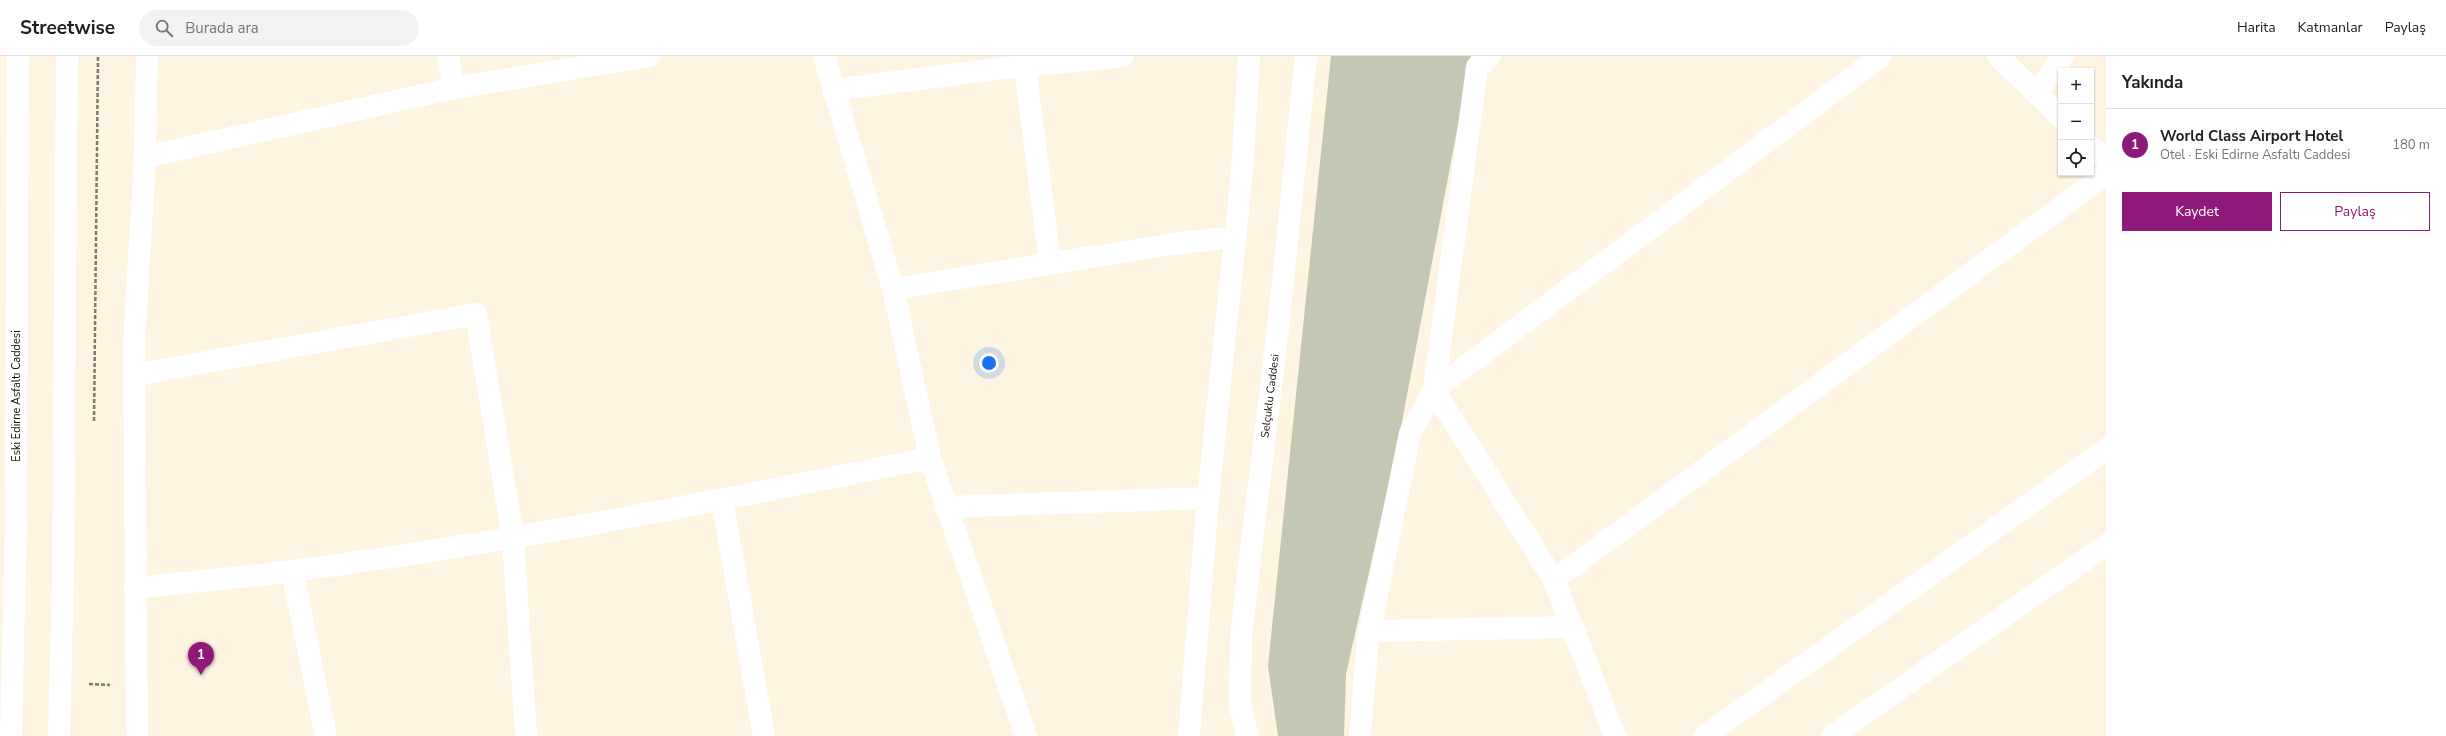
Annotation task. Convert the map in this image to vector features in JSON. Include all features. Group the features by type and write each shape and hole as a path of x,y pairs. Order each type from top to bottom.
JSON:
{"main road":[{"name":"Eski Edirne Asfaltı Caddesi","path":"11,736 16,508 18,56"},
{"path":"59,736 63,555 67,56"},
{"path":"137,736 134,344 145,157 147,56"},
{"path":"448,56 454,88"},
{"path":"145,157 454,88 649,56"},
{"path":"824,56 893,289 930,458 1026,736"},
{"path":"833,90 1011,63 1123,56"},
{"path":"1189,736 1208,498 1233,237 1242,172 1249,56"},
{"name":"Selçuklu Caddesi","path":"1248,736 1240,707 1241,634 1280,311 1306,56"},
{"path":"1360,736 1369,631 1410,433 1434,390 1477,67 1490,56"},
{"path":"1434,390 1881,56"},
{"path":"1998,56 2058,114"},
{"path":"2036,94 2062,56"},
{"path":"1011,63 1050,263"},
{"path":"2094,149 2106,160"},
{"path":"1554,580 2106,174"},
{"path":"893,289 1173,244 1233,237"},
{"path":"134,375 476,314 513,538 526,736"},
{"path":"1434,390 1554,580 1615,736"},
{"path":"1705,736 2106,449"},
{"path":"135,588 292,571 513,538 722,500 930,458"},
{"path":"946,507 1208,498"},
{"path":"722,500 764,736"},
{"path":"1832,736 2106,545"},
{"path":"292,571 326,736"},
{"path":"1369,631 1573,627"}],"path":[{"path":"94,422 98,56"},
{"path":"89,676 89,684"}],"green space":[{"path":"1331,56 1471,56 1397,448 1346,674 1344,736 1278,736 1268,666"}],"place":[{"name":"World Class Airport Hotel","path":"201,675"}]}
